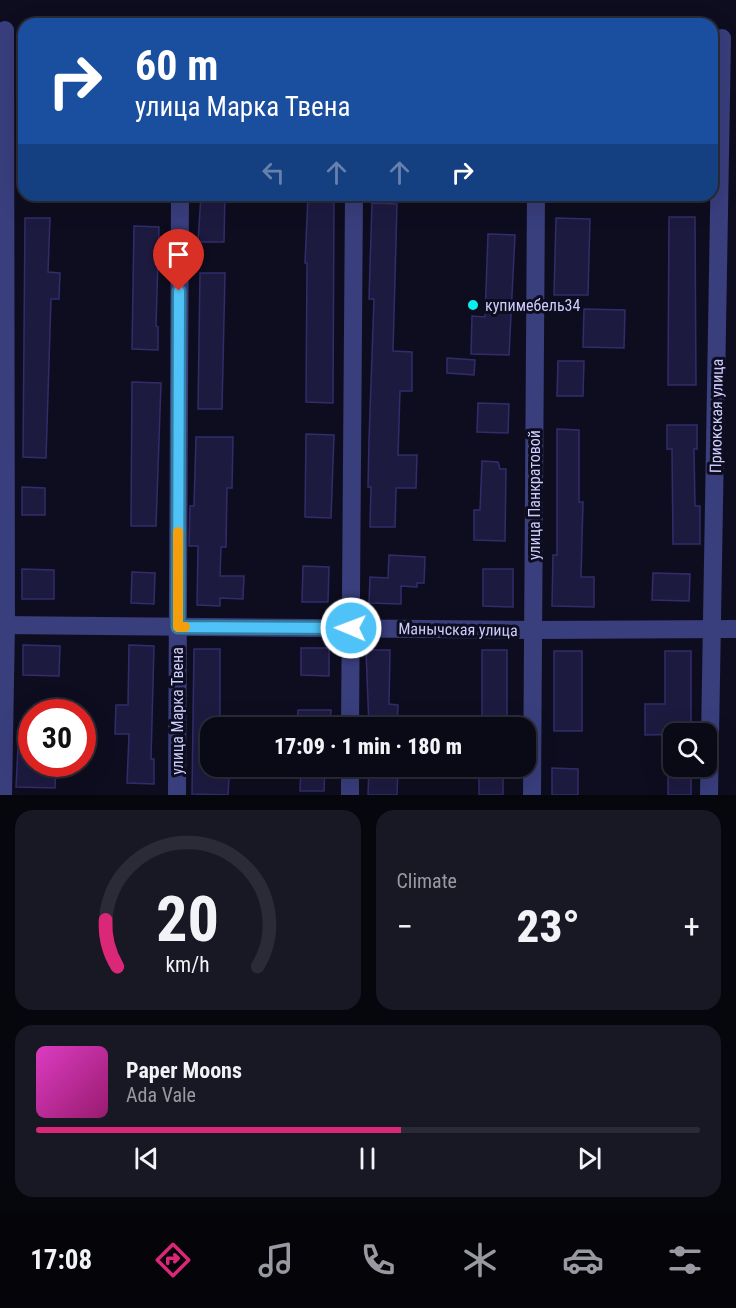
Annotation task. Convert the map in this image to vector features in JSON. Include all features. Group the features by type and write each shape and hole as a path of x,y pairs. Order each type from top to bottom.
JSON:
{"street":[{"path":"3,30 3,795"},
{"name":"Приокская улица","path":"709,795 723,38"},
{"name":"улица Марка Твена","path":"177,795 180,201"},
{"path":"350,717 354,201"},
{"name":"улица Панкратовой","path":"532,795 536,201"},
{"name":"Манычская улица","path":"3,625 533,630 736,628"},
{"path":"350,777 350,795"}],"building":[{"path":"201,201 225,201 224,242 198,242"},
{"path":"308,201 334,201 333,403 306,402 307,263 305,263"},
{"path":"372,203 397,204 393,351 412,352 412,391 400,391 398,455 417,455 416,488 396,488 395,527 370,527 371,487 368,487 374,299 369,299"},
{"path":"669,217 695,217 696,385 668,385"},
{"path":"25,218 50,218 48,272 60,273 59,299 51,299 46,458 23,457"},
{"path":"556,218 590,219 588,295 554,295"},
{"path":"134,226 159,227 156,326 158,327 158,350 132,349"},
{"path":"488,234 515,235 509,355 471,354 472,316 485,317"},
{"path":"200,273 225,273 222,409 198,409"},
{"path":"584,309 625,310 624,348 583,347"},
{"path":"447,358 475,360 474,375 447,373"},
{"path":"558,361 584,361 583,396 557,396"},
{"path":"132,382 161,383 156,526 131,526"},
{"path":"478,403 509,404 508,433 477,432"},
{"path":"667,425 697,425 697,449 694,449 695,506 700,506 700,544 673,544 672,449 667,449"},
{"path":"557,429 579,430 579,502 583,502 581,577 594,577 594,607 552,606 553,555 557,555"},
{"path":"306,434 334,435 331,518 305,517"},
{"path":"196,437 233,437 232,488 227,488 226,547 221,547 220,576 244,576 243,599 220,598 220,606 197,605 198,546 189,546 190,506 194,506"},
{"path":"482,461 498,462 500,469 506,469 505,541 474,540 474,510 480,510"},
{"path":"22,487 45,488 45,515 22,515"},
{"path":"389,555 425,557 424,583 417,583 417,587 401,586 401,604 369,603 370,577 388,578"},
{"path":"303,566 329,567 328,602 302,602"},
{"path":"22,569 54,570 54,599 22,599"},
{"path":"483,569 513,569 513,607 483,606"},
{"path":"132,572 155,573 154,604 131,603"},
{"path":"653,573 690,574 689,601 652,600"},
{"path":"23,645 60,646 59,676 23,675"},
{"path":"129,645 154,646 151,759 154,759 154,784 127,783 129,734 115,734 116,705 128,705"},
{"path":"301,648 329,648 329,676 301,675"},
{"path":"194,649 220,649 220,717 200,717 200,777 229,778 228,795 192,794"},
{"path":"366,650 390,650 389,704 398,705 397,717 369,717"},
{"path":"482,650 507,650 507,717 482,717"},
{"path":"554,651 582,651 582,731 554,731"},
{"path":"665,651 691,651 691,723 663,723 663,735 645,735 645,704 665,704"},
{"path":"298,710 331,710 331,717 298,717"},
{"path":"18,748 18,777 55,777 55,788 16,787"},
{"path":"552,768 578,769 578,795 552,795"},
{"path":"301,777 325,777 324,791 300,791"},
{"path":"369,777 398,777 397,795 368,795"},
{"path":"479,777 503,777 503,795 479,795"},
{"path":"668,777 691,777 691,795 668,795"}],"slow traffic":[{"path":"178,532 178,627 185,627"}],"place":[{"name":"купимебель34","path":"473,305"}],"route":[{"path":"179,291 178,627 351,628"}]}
